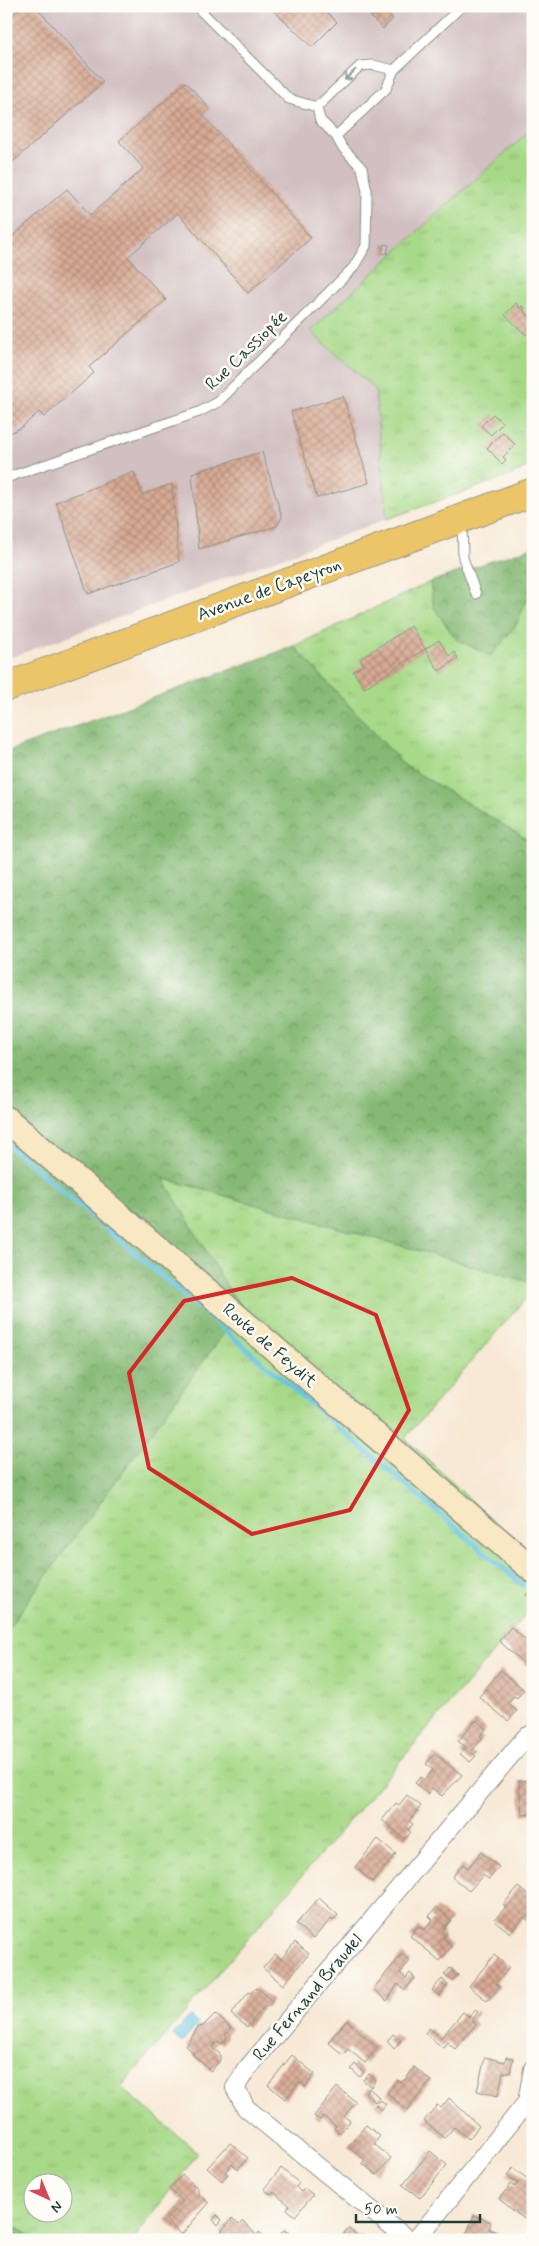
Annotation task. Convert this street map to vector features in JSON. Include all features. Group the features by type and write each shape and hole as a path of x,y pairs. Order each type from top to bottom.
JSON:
{"main road":[{"name":"Avenue de Capeyron","path":"6,687 533,492"}],"street":[{"name":"Route de Feydit","path":"6,1120 533,1570"},
{"name":"Rue Fernand Braudel","path":"408,2240 246,2108 235,2088 246,2070 526,1737 533,1734"},
{"path":"416,2240 527,2102 533,2069"}],"lane":[{"path":"196,6 289,99 317,107 360,66 373,65 394,70"},
{"path":"336,136 386,90 394,70 462,6"},
{"name":"Rue Cassiopée","path":"6,478 199,412 218,402 353,268 366,246 367,191 362,168 342,147 336,136 320,120 317,107"},
{"path":"462,518 463,558 476,594"}],"highlighted area":[{"path":"292,1278 376,1315 409,1410 350,1510 252,1534 149,1468 129,1373 184,1301"}],"shaded area":[{"path":"6,6 533,6 533,128 310,331 375,389 387,519 6,659"}],"green space":[{"path":"533,128 533,463 512,475 387,519 375,389 310,331"},
{"path":"533,547 533,591 527,599 516,625 491,656 456,639 434,608 430,582"},
{"path":"430,582 434,608 516,625 527,599 533,591 533,843 404,765 294,646"},
{"path":"294,646 404,765 533,843 533,1283 163,1178 241,1310 6,1631 6,752"},
{"path":"162,1178 533,1283 533,1290 405,1438 533,1559 533,1606 121,2087 198,2153 133,2240 37,2240 6,2222 6,1631 241,1310"},
{"path":"6,2222 37,2240 6,2240"}],"water":[{"path":"190,2016 198,2024 182,2043 173,2035"}],"building":[{"path":"22,6 35,6 103,82 6,168 6,21"},
{"path":"269,6 320,6 337,22 312,47"},
{"path":"364,6 381,6 393,19 383,29 370,16 372,14"},
{"path":"186,82 210,109 203,115 311,238 248,293 178,213 128,257 166,300 89,367 94,373 44,417 39,412 22,427 6,435 6,242 67,189 90,215 141,171 143,168 119,141"},
{"path":"384,244 389,245 387,254 382,253"},
{"path":"516,303 520,308 522,306 525,308 523,310 533,320 533,328 526,335 505,315"},
{"path":"343,396 369,483 317,498 291,412"},
{"path":"493,414 503,423 491,435 481,426"},
{"path":"503,432 515,445 503,457 506,460 502,464 487,448"},
{"path":"262,452 282,517 277,526 199,549 192,473"},
{"path":"134,472 142,495 172,484 179,562 88,594 56,502"},
{"path":"411,626 425,649 364,688 353,671 364,665 360,659"},
{"path":"439,640 449,656 454,652 458,658 439,671 425,649"},
{"path":"530,1590 533,1592 533,1601 526,1595"},
{"path":"511,1627 525,1640 533,1632 533,1660 527,1666 499,1641"},
{"path":"501,1670 524,1690 517,1698 514,1696 508,1704 517,1711 508,1721 479,1697"},
{"path":"476,1720 486,1729 480,1736 483,1738 471,1752 476,1756 470,1762 460,1754 466,1747 458,1741"},
{"path":"435,1754 462,1775 442,1796 432,1788 428,1794 415,1783 420,1777 424,1780 433,1770 426,1764"},
{"path":"533,1780 533,1814 522,1815 519,1781"},
{"path":"407,1795 421,1806 409,1821 413,1824 408,1830 411,1832 405,1839 382,1820 396,1803 399,1805"},
{"path":"378,1839 396,1854 372,1882 355,1867"},
{"path":"481,1852 499,1867 489,1879 483,1875 469,1891 452,1877 463,1864 468,1868"},
{"path":"518,1887 533,1899 533,1919 530,1922 524,1917 510,1933 494,1920 506,1907 503,1905"},
{"path":"319,1898 338,1915 333,1921 331,1919 313,1939 296,1924"},
{"path":"437,1907 451,1920 443,1930 444,1939 452,1946 440,1961 410,1936 418,1926 424,1930 433,1920 429,1916"},
{"path":"295,1942 309,1954 283,1985 263,1968 275,1954 281,1959"},
{"path":"402,1954 410,1961 400,1973 406,1978 410,1973 415,1978 405,1990 398,1984 387,2001 373,1989"},
{"path":"494,1955 509,1968 496,1983 500,1986 487,2001 469,1986"},
{"path":"450,1968 458,1975 452,1981 444,1975"},
{"path":"442,1979 448,1985 439,1996 432,1990"},
{"path":"256,1987 273,2001 267,2007 265,2005 247,2027 231,2014 249,1992 251,1993"},
{"path":"476,2010 478,2012 472,2020 476,2024 455,2049 447,2042 443,2048 425,2033 429,2028 441,2038 463,2012 469,2017"},
{"path":"215,2014 231,2028 225,2035 227,2037 222,2044 218,2041 212,2047 220,2054 220,2060 211,2071 186,2046 198,2027 203,2026"},
{"path":"347,2020 378,2048 365,2063 348,2049 343,2055 328,2042"},
{"path":"393,2034 401,2040 394,2049 387,2041"},
{"path":"292,2055 315,2074 305,2087 299,2082 285,2099 268,2085"},
{"path":"485,2057 505,2062 506,2057 513,2058 510,2073 503,2072 498,2096 477,2091"},
{"path":"355,2064 364,2072 360,2077 351,2069"},
{"path":"414,2067 431,2081 407,2110 387,2093 398,2080 401,2082 406,2079"},
{"path":"369,2074 376,2080 371,2087 363,2080"},
{"path":"337,2087 356,2102 344,2116 350,2121 340,2133 334,2128 336,2126 323,2116 320,2120 314,2116"},
{"path":"369,2088 379,2097 375,2102 365,2093"},
{"path":"449,2098 479,2126 469,2139 454,2127 445,2138 424,2121 437,2105 441,2108"},
{"path":"380,2100 386,2104 381,2110 375,2105"},
{"path":"366,2125 380,2136 374,2144 391,2158 377,2175 362,2163 365,2160 348,2147"},
{"path":"230,2143 248,2158 238,2169 232,2164 225,2172 228,2174 222,2181 207,2168"},
{"path":"430,2151 447,2165 420,2198 403,2185"},
{"path":"281,2168 299,2183 296,2187 301,2192 305,2188 313,2195 295,2216 287,2209 289,2206 274,2192 271,2195 264,2189"},
{"path":"513,2168 533,2183 533,2192 531,2194 529,2192 526,2196 533,2201 533,2208 524,2219 499,2199 511,2184 515,2187 518,2183 507,2175"},
{"path":"182,2175 198,2188 198,2194 209,2203 181,2235 166,2220 183,2201 169,2189"},
{"path":"217,2215 222,2220 218,2225 213,2220"},
{"path":"474,2215 491,2222 489,2229 509,2237 508,2240 464,2240"},
{"path":"232,2219 239,2225 243,2221 257,2236 259,2232 268,2240 219,2240 222,2230"},
{"path":"348,2228 359,2237 361,2235 368,2240 338,2240"},
{"path":"284,2230 290,2234 286,2239 280,2235"}],"waterway":[{"path":"6,1143 523,1585"}]}
